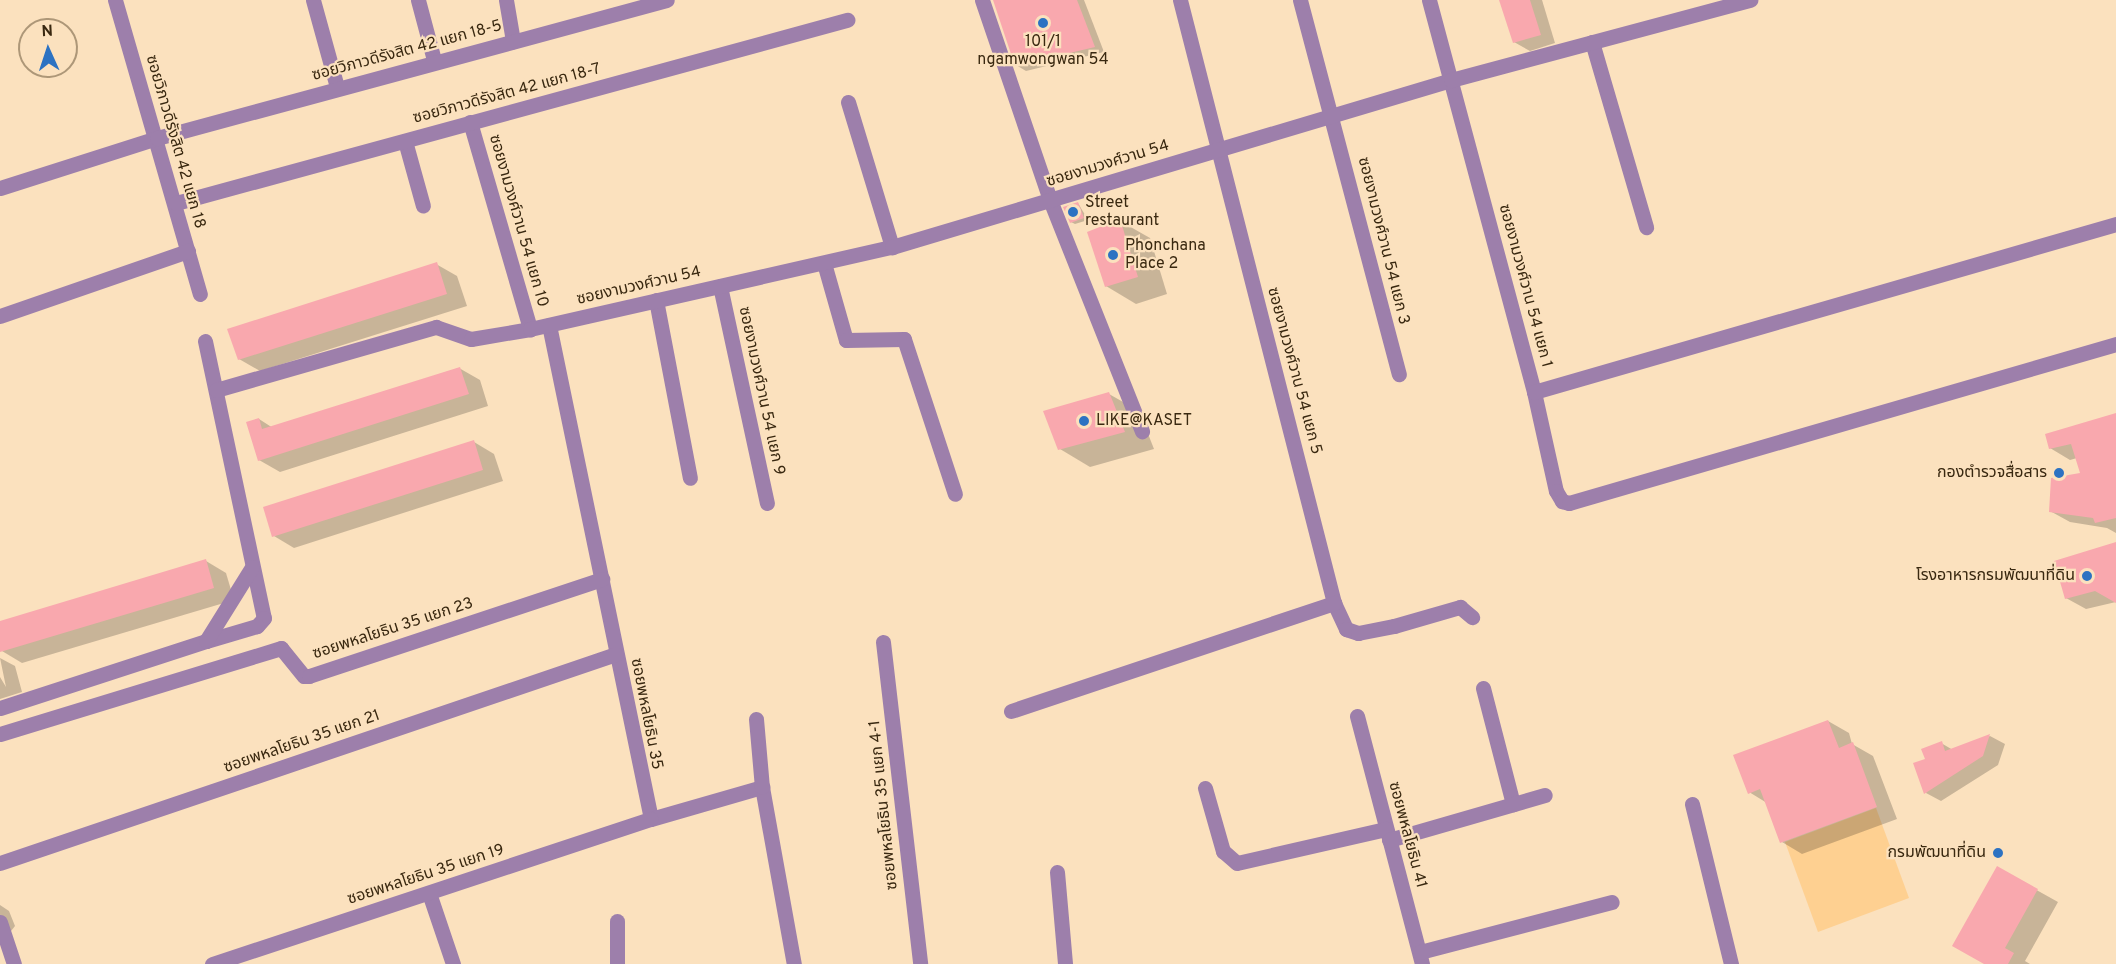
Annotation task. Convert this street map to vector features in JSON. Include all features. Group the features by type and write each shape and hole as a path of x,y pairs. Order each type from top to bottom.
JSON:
{"street":[{"name":"ซอยวิภาวดีรังสิต 42 แยก 18","path":"114,0 157,138 200,294"},
{"path":"313,0 338,87"},
{"path":"418,0 434,60"},
{"path":"506,0 513,41"},
{"path":"982,0 1050,200 1142,431"},
{"name":"ซอยงามวงศ์วาน 54 แยก 5","path":"1180,0 1334,603 1346,630 1358,633 1460,607 1472,617"},
{"name":"ซอยงามวงศ์วาน 54 แยก 3","path":"1300,0 1333,117 1399,374"},
{"name":"ซอยงามวงศ์วาน 54 แยก 1","path":"1429,0 1534,392 1556,492 1562,501 1569,503 2116,344"},
{"name":"ซอยงามวงศ์วาน 54","path":"216,390 436,327 471,339 549,326 892,247 1451,80 1750,0"},
{"name":"ซอยวิภาวดีรังสิต 42 แยก 18-5","path":"0,188 157,138 434,60 658,1"},
{"name":"ซอยวิภาวดีรังสิต 42 แยก 18-7","path":"176,203 848,20"},
{"path":"1592,42 1646,227"},
{"path":"848,102 892,247"},
{"name":"ซอยงามวงศ์วาน 54 แยก 10","path":"470,122 530,329"},
{"path":"405,141 423,206"},
{"path":"1534,392 2116,224"},
{"path":"0,316 188,251"},
{"path":"824,262 846,340 904,339 955,494"},
{"name":"ซอยงามวงศ์วาน 54 แยก 9","path":"720,286 767,503"},
{"path":"656,300 690,478"},
{"name":"ซอยพหลโยธิน 35","path":"549,326 651,819"},
{"path":"0,708 263,622 205,341"},
{"path":"206,641 252,567"},
{"name":"ซอยพหลโยธิน 35 แยก 23","path":"0,734 281,648 304,676 309,676 602,579"},
{"path":"1011,711 1334,603"},
{"name":"ซอยพหลโยธิน 35 แยก 4-1","path":"883,642 920,964"},
{"name":"ซอยพหลโยธิน 35 แยก 21","path":"0,863 616,654"},
{"path":"1483,688 1513,804"},
{"name":"ซอยพหลโยธิน 41","path":"1357,716 1421,958"},
{"path":"756,718 762,787 794,964"},
{"path":"651,819 762,787"},
{"path":"1205,788 1223,851 1237,862 1388,835 1545,795"},
{"path":"1692,804 1731,964"},
{"name":"ซอยพหลโยธิน 35 แยก 19","path":"212,964 651,819"},
{"path":"1057,872 1065,964"},
{"path":"429,893 453,964"},
{"path":"1421,958 1612,902"},
{"path":"616,964 617,921"},
{"path":"0,922 14,964"}],"shaded area":[{"path":"1876,808 1909,898 1818,932 1785,842"}],"building":[{"name":"101/1 ngamwongwan 54","path":"993,0 1077,0 1095,47 1015,66"},
{"path":"1499,0 1530,0 1541,35 1513,43"},
{"name":"Street restaurant","path":"1078,202 1084,218 1070,223 1063,207"},
{"name":"Phonchana Place 2","path":"1120,219 1138,277 1105,287 1087,232"},
{"path":"437,262 447,294 238,360 227,329"},
{"path":"460,367 469,394 258,461 246,422 259,418 262,429"},
{"name":"LIKE@KASET","path":"1109,392 1125,432 1058,450 1043,411"},
{"path":"2116,413 2116,518 2095,523 2093,518 2049,512 2051,478 2080,473 2071,444 2049,449 2045,434"},
{"path":"474,440 483,470 272,537 263,507"},
{"name":"โรงอาหารกรมพัฒนาที่ดิน","path":"2116,542 2116,603 2095,591 2065,599 2054,561"},
{"path":"206,559 214,588 0,652 0,621"},
{"path":"1828,720 1839,748 1853,742 1877,807 1780,843 1760,789 1748,794 1733,755"},
{"path":"1990,734 1983,756 1924,794 1913,763 1925,759 1921,749 1942,741 1945,751"},
{"path":"1997,866 2038,889 2005,948 2014,953 2008,964 1984,964 1952,946"}],"place":[{"name":"101/1 ngamwongwan 54","path":"1043,23"},
{"name":"Street restaurant","path":"1073,212"},
{"name":"Phonchana Place 2","path":"1113,255"},
{"name":"LIKE@KASET","path":"1084,421"},
{"name":"กองตำรวจสื่อสาร","path":"2059,473"},
{"name":"โรงอาหารกรมพัฒนาที่ดิน","path":"2087,576"},
{"name":"กรมพัฒนาที่ดิน","path":"1998,853"}]}
